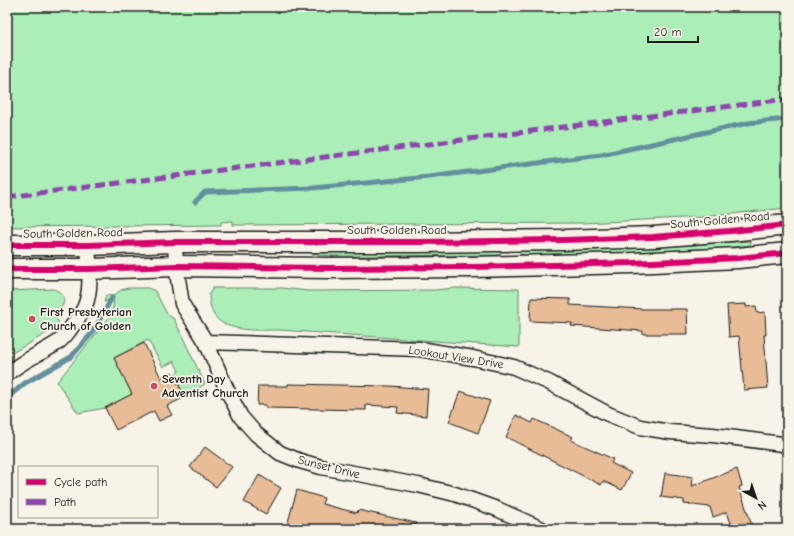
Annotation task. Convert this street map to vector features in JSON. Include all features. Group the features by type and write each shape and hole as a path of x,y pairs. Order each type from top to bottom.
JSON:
{"main road":[{"name":"South Golden Road","path":"7,245 88,245 175,242 420,242 572,240 653,237 787,225"},
{"path":"7,269 89,269 176,266 328,268 472,267 632,263 730,258 787,253"}],"street":[{"name":"Sunset Drive","path":"175,242 176,266 182,304 206,342 226,390 241,417 256,434 280,453 321,467 418,485 455,494 497,509 542,529"},
{"path":"7,374 18,365 58,342 67,333 85,305 89,269 88,245"},
{"name":"Lookout View Drive","path":"206,342 420,349 473,358 514,367 548,382 608,414 640,427 670,432 782,444 787,446"}],"green space":[{"path":"7,7 787,7 787,208 703,217 584,223 233,225 233,221 221,222 221,225 7,227"},
{"path":"751,242 750,245 724,248 564,256 521,255 521,251 635,248"},
{"path":"501,251 500,255 312,255 312,253 326,252"},
{"path":"128,288 148,288 155,291 167,314 174,319 205,384 185,397 174,375 179,371 174,361 163,367 148,340 114,358 132,394 105,408 78,413 57,382 111,315 114,302 110,299 104,302 106,295 113,296 121,290"},
{"path":"213,288 282,288 308,291 434,290 455,288 519,289 519,347 235,328 219,321 214,315 209,297 209,294"},
{"name":"First Presbyterian Church of Golden","path":"54,289 64,298 62,306 54,317 59,322 47,333 7,356 7,291"}],"building":[{"path":"531,298 570,299 570,305 643,309 687,309 688,334 643,334 643,331 571,326 572,323 530,321"},
{"path":"746,304 746,307 756,306 757,313 765,312 766,335 764,335 768,388 744,390 739,336 729,337 727,305"},
{"name":"Seventh Day Adventist Church","path":"144,343 161,378 172,372 185,397 167,406 172,415 159,421 154,411 116,430 105,408 132,394 114,358"},
{"path":"288,384 390,386 428,389 426,416 397,413 398,407 366,405 366,410 266,408 266,405 257,405 258,386 288,386"},
{"path":"460,391 490,401 478,433 449,422"},
{"path":"516,415 532,423 534,419 573,437 571,440 613,459 611,463 631,473 622,490 603,481 601,485 506,437"},
{"path":"205,447 232,467 216,487 190,467"},
{"path":"737,469 742,486 739,487 753,529 733,529 727,512 713,517 710,507 684,504 684,500 661,497 665,473 693,477 692,486"},
{"path":"259,475 281,488 266,514 244,502"},
{"path":"297,490 324,498 322,504 357,513 358,510 416,523 416,529 286,529"}],"waterway":[{"path":"195,202 205,192 313,188 429,177 601,155 748,123 787,119"},
{"path":"7,398 25,383 71,357 92,333 112,298"}],"marked path":[{"path":"7,197 787,99"}],"cycle path":[{"path":"7,245 88,245 175,242 420,242 564,240 653,237 787,225"},
{"path":"7,269 89,269 176,266 328,268 472,267 632,263 738,258 787,253"}],"place":[{"name":"First Presbyterian Church of Golden","path":"32,319"},
{"name":"Seventh Day Adventist Church","path":"154,386"}]}
